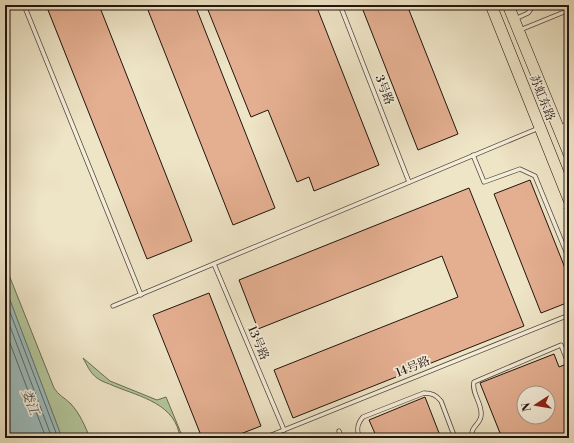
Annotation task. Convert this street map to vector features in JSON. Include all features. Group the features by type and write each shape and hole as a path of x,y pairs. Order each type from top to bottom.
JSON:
{"main road":[{"name":"苏虹东路","path":"491,5 569,200"},
{"name":"苏虹东路","path":"508,5 564,126 569,154"}],"lane":[{"path":"24,5 141,295"},
{"name":"3号路","path":"340,5 409,182"},
{"path":"514,19 528,13 534,5"},
{"path":"519,30 569,10"},
{"path":"113,306 540,128"},
{"path":"473,155 484,182 520,169 536,176 569,259"},
{"name":"13号路","path":"214,264 284,430"},
{"name":"14号路","path":"264,438 569,315"},
{"path":"472,438 471,432 482,415 473,387 474,382 561,345 567,360 569,359"},
{"path":"360,438 358,434 358,427 359,422 363,417 424,393 430,393 437,396 441,401 455,438"},
{"path":"339,431 341,438"}],"green space":[{"path":"5,243 9,275 54,388 74,408 82,420 90,438 62,438 5,287"},
{"path":"83,358 110,381 157,400 166,397 183,438 180,438 177,426 172,417 156,403 99,379 91,371"}],"water":[{"name":"娄江","path":"5,287 62,438 5,438"}],"building":[{"path":"46,5 99,5 192,241 147,259"},
{"path":"146,5 195,5 275,208 233,225"},
{"path":"206,5 316,5 379,165 314,191 309,177 297,182 268,110 251,117"},
{"path":"361,5 407,5 458,134 418,150"},
{"path":"530,180 569,278 569,302 541,313 494,194"},
{"path":"469,188 524,326 293,418 274,370 458,297 442,256 258,329 239,280"},
{"path":"209,293 261,426 230,438 202,438 153,315"},
{"path":"554,354 559,367 569,363 569,438 502,438 480,383"},
{"path":"425,397 441,438 377,438 369,420"}]}
